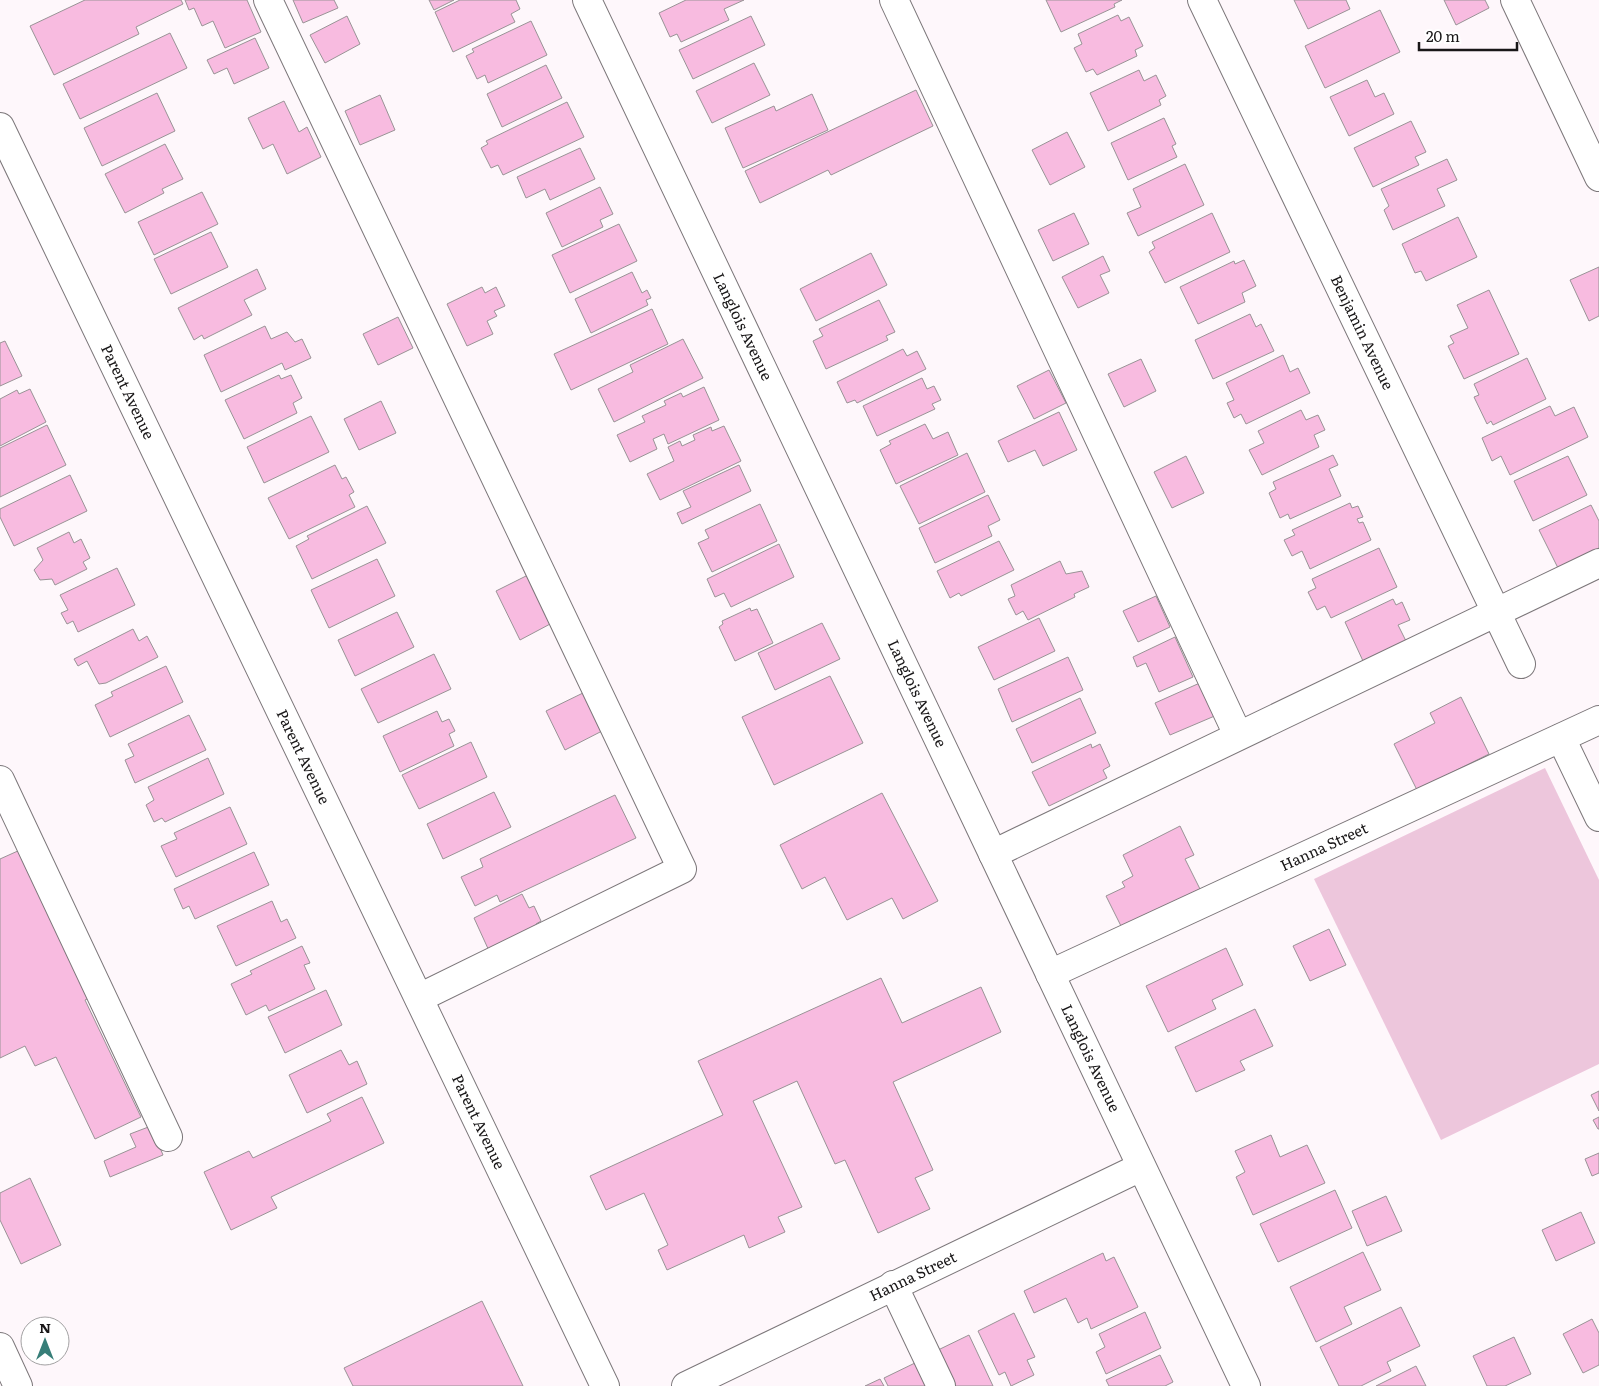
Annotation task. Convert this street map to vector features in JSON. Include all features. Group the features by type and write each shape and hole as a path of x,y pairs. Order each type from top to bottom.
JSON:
{"street":[{"path":"268,0 682,869 419,998"},
{"name":"Langlois Avenue","path":"587,0 1246,1386"},
{"path":"894,0 1238,735"},
{"name":"Benjamin Avenue","path":"1202,0 1521,664"},
{"path":"1515,0 1599,177"},
{"name":"Parent Avenue","path":"0,127 605,1386"},
{"path":"993,854 1238,735 1599,564"},
{"name":"Hanna Street","path":"1050,974 1599,720"},
{"path":"1561,738 1599,817"},
{"path":"0,780 168,1137"},
{"name":"Hanna Street","path":"686,1386 1142,1167"},
{"path":"893,1285 941,1386"},
{"path":"0,1347 18,1386"}],"shaded area":[{"path":"1545,768 1599,880 1599,1064 1441,1140 1314,879"}],"building":[{"path":"85,0 181,0 183,4 136,27 139,34 54,75 30,26"},
{"path":"185,0 247,0 261,32 225,48 213,21 202,26 194,8 189,10"},
{"path":"293,0 334,0 338,8 303,23"},
{"path":"429,0 454,0 434,10"},
{"path":"460,0 516,0 520,9 511,14 515,22 453,52 435,12"},
{"path":"686,0 744,0 724,9 729,20 681,42 677,34 670,37 659,13"},
{"path":"1046,0 1122,0 1114,4 1115,7 1061,32"},
{"path":"1294,0 1346,0 1350,9 1308,29"},
{"path":"1444,0 1485,0 1489,8 1456,25"},
{"path":"1380,10 1400,52 1325,88 1305,46"},
{"path":"1118,15 1121,21 1129,17 1143,46 1135,50 1137,56 1097,75 1093,69 1086,72 1074,48 1082,44 1078,34"},
{"path":"347,16 360,44 325,63 310,35"},
{"path":"751,16 765,45 693,79 679,50"},
{"path":"531,21 547,55 488,83 485,75 477,79 466,56 474,52 472,49"},
{"path":"170,33 187,68 80,119 63,84"},
{"path":"255,38 269,68 234,84 227,68 214,74 207,60"},
{"path":"754,63 770,95 712,123 696,91"},
{"path":"546,65 562,98 502,127 487,94"},
{"path":"1139,70 1144,81 1156,75 1166,96 1159,100 1161,105 1108,131 1090,93"},
{"path":"1367,80 1375,97 1384,93 1394,114 1349,136 1330,97"},
{"path":"916,90 933,126 831,175 828,170 760,203 745,171"},
{"path":"157,93 175,131 102,166 84,128"},
{"path":"812,94 828,130 743,168 725,128 774,106 776,111"},
{"path":"380,95 395,130 360,145 345,111"},
{"path":"284,101 299,132 307,127 321,157 287,174 273,144 263,149 248,118"},
{"path":"567,102 584,137 503,175 498,165 491,168 481,148 488,144 486,141"},
{"path":"1164,118 1176,144 1172,146 1177,157 1128,180 1111,143"},
{"path":"1411,121 1426,152 1415,157 1419,165 1373,187 1354,148"},
{"path":"1067,132 1085,167 1050,185 1032,150"},
{"path":"165,144 183,179 162,189 164,193 125,213 105,174"},
{"path":"580,148 595,179 550,200 545,189 526,198 517,177"},
{"path":"1447,159 1457,180 1437,189 1445,206 1393,230 1384,210 1389,206 1381,189"},
{"path":"1185,164 1204,205 1138,236 1127,213 1141,207 1133,189"},
{"path":"600,187 613,214 600,220 603,227 562,247 546,213"},
{"path":"202,192 218,224 154,255 138,222"},
{"path":"1074,213 1089,244 1053,261 1038,230"},
{"path":"1212,213 1230,252 1165,283 1149,252 1155,248 1152,242"},
{"path":"1458,217 1477,257 1426,281 1421,271 1415,273 1402,244"},
{"path":"619,224 637,261 570,293 552,255"},
{"path":"211,232 228,267 171,294 154,259"},
{"path":"871,253 887,285 816,321 800,289"},
{"path":"1103,256 1110,271 1100,275 1109,293 1078,308 1062,277"},
{"path":"1244,260 1256,286 1242,293 1245,302 1198,324 1180,287 1234,261 1235,264"},
{"path":"1599,267 1599,316 1589,321 1570,280"},
{"path":"257,269 266,289 244,300 252,315 204,339 202,335 194,340 178,308"},
{"path":"632,272 642,293 647,290 651,298 646,300 648,305 591,333 575,299"},
{"path":"482,287 485,293 496,287 505,306 494,311 497,316 487,321 493,334 467,346 447,304"},
{"path":"1489,290 1519,354 1464,379 1448,346 1454,343 1450,336 1468,328 1457,305"},
{"path":"879,300 895,332 886,336 888,340 826,369 813,341 823,336 819,329"},
{"path":"652,309 668,344 571,390 554,354"},
{"path":"1250,314 1256,327 1261,324 1274,351 1213,379 1195,340"},
{"path":"398,317 413,348 378,365 363,334"},
{"path":"265,326 271,339 287,332 295,342 302,339 311,358 285,370 282,363 221,392 204,355"},
{"path":"683,339 703,378 614,422 598,389 633,372 630,365"},
{"path":"5,341 22,376 0,386 0,343"},
{"path":"903,349 907,356 917,351 926,369 857,403 855,400 847,403 837,382"},
{"path":"1283,355 1290,372 1298,368 1310,393 1246,424 1241,414 1234,418 1227,403 1234,400 1226,383"},
{"path":"1527,358 1546,399 1493,425 1491,421 1487,424 1474,397 1479,395 1474,384"},
{"path":"1141,359 1156,391 1124,407 1108,374"},
{"path":"1049,370 1066,403 1034,419 1017,386"},
{"path":"279,375 281,379 291,375 302,398 293,403 297,413 244,439 225,400"},
{"path":"922,378 927,389 934,386 941,400 932,404 935,409 877,436 863,406"},
{"path":"704,387 719,420 668,444 664,434 653,439 657,449 630,462 617,435 645,422 642,416 666,405 664,401 681,393 683,397"},
{"path":"30,389 46,422 0,446 0,399 17,390 19,394"},
{"path":"381,401 396,433 359,450 344,419"},
{"path":"1550,406 1555,416 1574,407 1588,437 1510,475 1501,456 1492,461 1482,438"},
{"path":"1301,410 1306,420 1318,415 1325,430 1314,435 1319,447 1262,475 1249,450 1264,443 1258,431"},
{"path":"1059,412 1077,450 1043,466 1035,450 1008,462 998,441"},
{"path":"311,416 329,452 264,483 247,447"},
{"path":"925,424 933,439 948,432 958,455 896,484 880,450 891,444 889,441"},
{"path":"47,425 66,465 0,497 0,448"},
{"path":"724,426 741,461 660,500 647,474 674,461 668,447 680,441 682,446 695,440 693,435 711,427 712,431"},
{"path":"967,453 985,492 919,524 900,486"},
{"path":"1333,455 1338,465 1329,469 1341,496 1290,519 1288,514 1280,518 1269,493 1276,489 1273,482"},
{"path":"1186,456 1204,493 1172,508 1154,472"},
{"path":"1568,456 1587,495 1533,521 1514,481"},
{"path":"335,465 342,479 346,477 354,492 349,495 355,507 289,539 268,498"},
{"path":"739,465 751,491 682,524 677,513 691,507 683,491"},
{"path":"70,475 87,511 14,546 0,517 0,509"},
{"path":"988,495 1000,520 988,526 992,536 935,563 919,528"},
{"path":"1350,503 1352,508 1358,506 1363,517 1357,519 1359,523 1363,522 1371,540 1310,569 1302,551 1292,556 1284,540 1295,535 1292,530"},
{"path":"760,504 777,541 712,572 698,543 709,538 705,530"},
{"path":"1591,505 1599,521 1599,548 1558,568 1539,530"},
{"path":"367,506 386,543 312,579 296,546 309,539 307,536"},
{"path":"69,532 74,543 81,539 90,558 83,562 87,569 55,585 52,579 40,580 34,570 43,560 37,548"},
{"path":"999,541 1014,570 961,596 959,593 950,598 937,571"},
{"path":"779,544 794,577 731,607 724,593 715,597 707,579"},
{"path":"1379,548 1397,587 1331,618 1325,606 1317,610 1308,592 1316,588 1312,579"},
{"path":"377,559 395,596 329,628 311,590"},
{"path":"1060,561 1066,574 1082,571 1089,587 1074,594 1075,597 1028,620 1023,611 1016,615 1008,599 1015,596 1011,585"},
{"path":"117,568 135,605 78,632 73,621 67,624 61,613 68,610 60,595"},
{"path":"528,575 552,623 520,640 496,591"},
{"path":"1156,596 1170,627 1138,642 1123,611"},
{"path":"1393,599 1396,605 1402,602 1410,620 1398,625 1406,641 1363,661 1345,622"},
{"path":"750,608 751,611 757,609 773,643 735,661 719,627 723,624 722,621"},
{"path":"397,612 414,647 355,676 338,640"},
{"path":"1039,618 1055,651 994,680 978,647"},
{"path":"822,623 840,659 775,690 758,653"},
{"path":"133,629 139,641 147,636 158,657 106,683 99,684 87,661 78,666 74,659"},
{"path":"1175,637 1193,677 1159,692 1146,663 1137,667 1133,657"},
{"path":"434,654 451,689 378,723 361,689"},
{"path":"1068,657 1083,690 1012,722 998,689"},
{"path":"166,666 183,702 110,737 95,705 113,696 111,692"},
{"path":"830,676 863,743 774,785 742,717"},
{"path":"1202,682 1217,715 1170,735 1155,703"},
{"path":"585,692 604,730 565,750 546,711"},
{"path":"1461,697 1489,754 1417,790 1394,744 1435,723 1430,713"},
{"path":"1080,698 1096,733 1032,763 1016,729"},
{"path":"437,711 442,722 449,719 455,731 449,734 454,746 400,772 383,736"},
{"path":"189,715 206,750 135,783 125,760 134,756 128,744"},
{"path":"471,742 487,777 419,809 402,775"},
{"path":"1091,744 1092,748 1100,744 1110,766 1103,770 1107,778 1049,806 1032,772"},
{"path":"208,758 224,794 165,822 162,818 154,822 146,805 154,800 148,787"},
{"path":"494,792 511,827 443,859 427,824"},
{"path":"882,793 938,901 903,919 892,898 847,920 825,877 802,889 780,845"},
{"path":"615,795 636,838 500,902 497,895 475,906 461,877 483,867 480,859"},
{"path":"230,807 247,844 176,877 161,846 177,839 174,833"},
{"path":"1180,826 1194,855 1185,859 1200,889 1122,928 1106,896 1125,887 1122,882 1133,876 1123,855"},
{"path":"20,850 91,997 85,1000 141,1117 95,1139 56,1057 35,1066 25,1046 0,1058 0,859"},
{"path":"254,852 269,885 195,919 189,906 183,909 174,889"},
{"path":"522,894 529,908 534,906 541,921 536,924 539,930 490,953 474,918"},
{"path":"272,901 281,922 287,919 296,938 236,966 217,926"},
{"path":"1329,929 1346,965 1310,981 1293,946"},
{"path":"302,946 310,963 304,965 315,989 269,1011 266,1005 246,1015 231,984 252,974 250,971"},
{"path":"1226,948 1243,985 1212,1000 1216,1009 1168,1032 1146,986"},
{"path":"881,978 902,1023 981,987 1001,1032 893,1082 933,1170 915,1178 930,1209 878,1233 845,1160 835,1164 797,1081 753,1101 802,1207 778,1217 785,1232 749,1248 744,1235 667,1270 658,1250 668,1245 644,1193 606,1210 590,1176 723,1115 698,1061"},
{"path":"326,990 342,1025 285,1053 268,1017"},
{"path":"1255,1009 1273,1046 1240,1061 1245,1070 1196,1092 1175,1047"},
{"path":"341,1050 349,1065 357,1061 367,1084 307,1113 289,1075"},
{"path":"1599,1091 1599,1111 1591,1095"},
{"path":"362,1097 384,1143 271,1197 277,1208 231,1230 204,1172 249,1151 253,1158 331,1121 327,1114"},
{"path":"1599,1117 1599,1129 1598,1129 1593,1120"},
{"path":"151,1126 163,1155 110,1177 104,1161 136,1147 130,1134"},
{"path":"1271,1135 1280,1157 1307,1145 1325,1183 1253,1215 1236,1177 1245,1172 1235,1151"},
{"path":"1599,1153 1599,1173 1592,1176 1585,1159"},
{"path":"30,1178 61,1245 21,1264 0,1220 0,1193"},
{"path":"1335,1190 1352,1228 1278,1262 1260,1224"},
{"path":"1386,1196 1402,1231 1367,1246 1352,1211"},
{"path":"1581,1212 1595,1243 1556,1261 1542,1230"},
{"path":"1363,1252 1381,1290 1344,1307 1352,1324 1316,1342 1290,1287"},
{"path":"1103,1253 1106,1261 1114,1257 1138,1307 1091,1329 1087,1318 1078,1323 1066,1298 1034,1313 1024,1291"},
{"path":"482,1301 523,1386 353,1386 344,1368"},
{"path":"1401,1307 1420,1346 1387,1362 1391,1371 1361,1386 1339,1386 1320,1347"},
{"path":"1145,1312 1161,1348 1106,1374 1096,1352 1105,1347 1099,1334"},
{"path":"1014,1313 1035,1357 1027,1360 1034,1375 1011,1386 1005,1372 999,1375 978,1331"},
{"path":"1592,1319 1599,1333 1599,1365 1583,1373 1563,1334"},
{"path":"969,1335 993,1386 953,1386 936,1351"},
{"path":"1514,1337 1531,1374 1505,1386 1487,1386 1473,1356"},
{"path":"1160,1355 1173,1382 1165,1386 1109,1386 1106,1380"},
{"path":"917,1362 929,1386 888,1386 884,1378"},
{"path":"1416,1366 1426,1386 1376,1386"},
{"path":"880,1379 884,1386 865,1386"}]}
